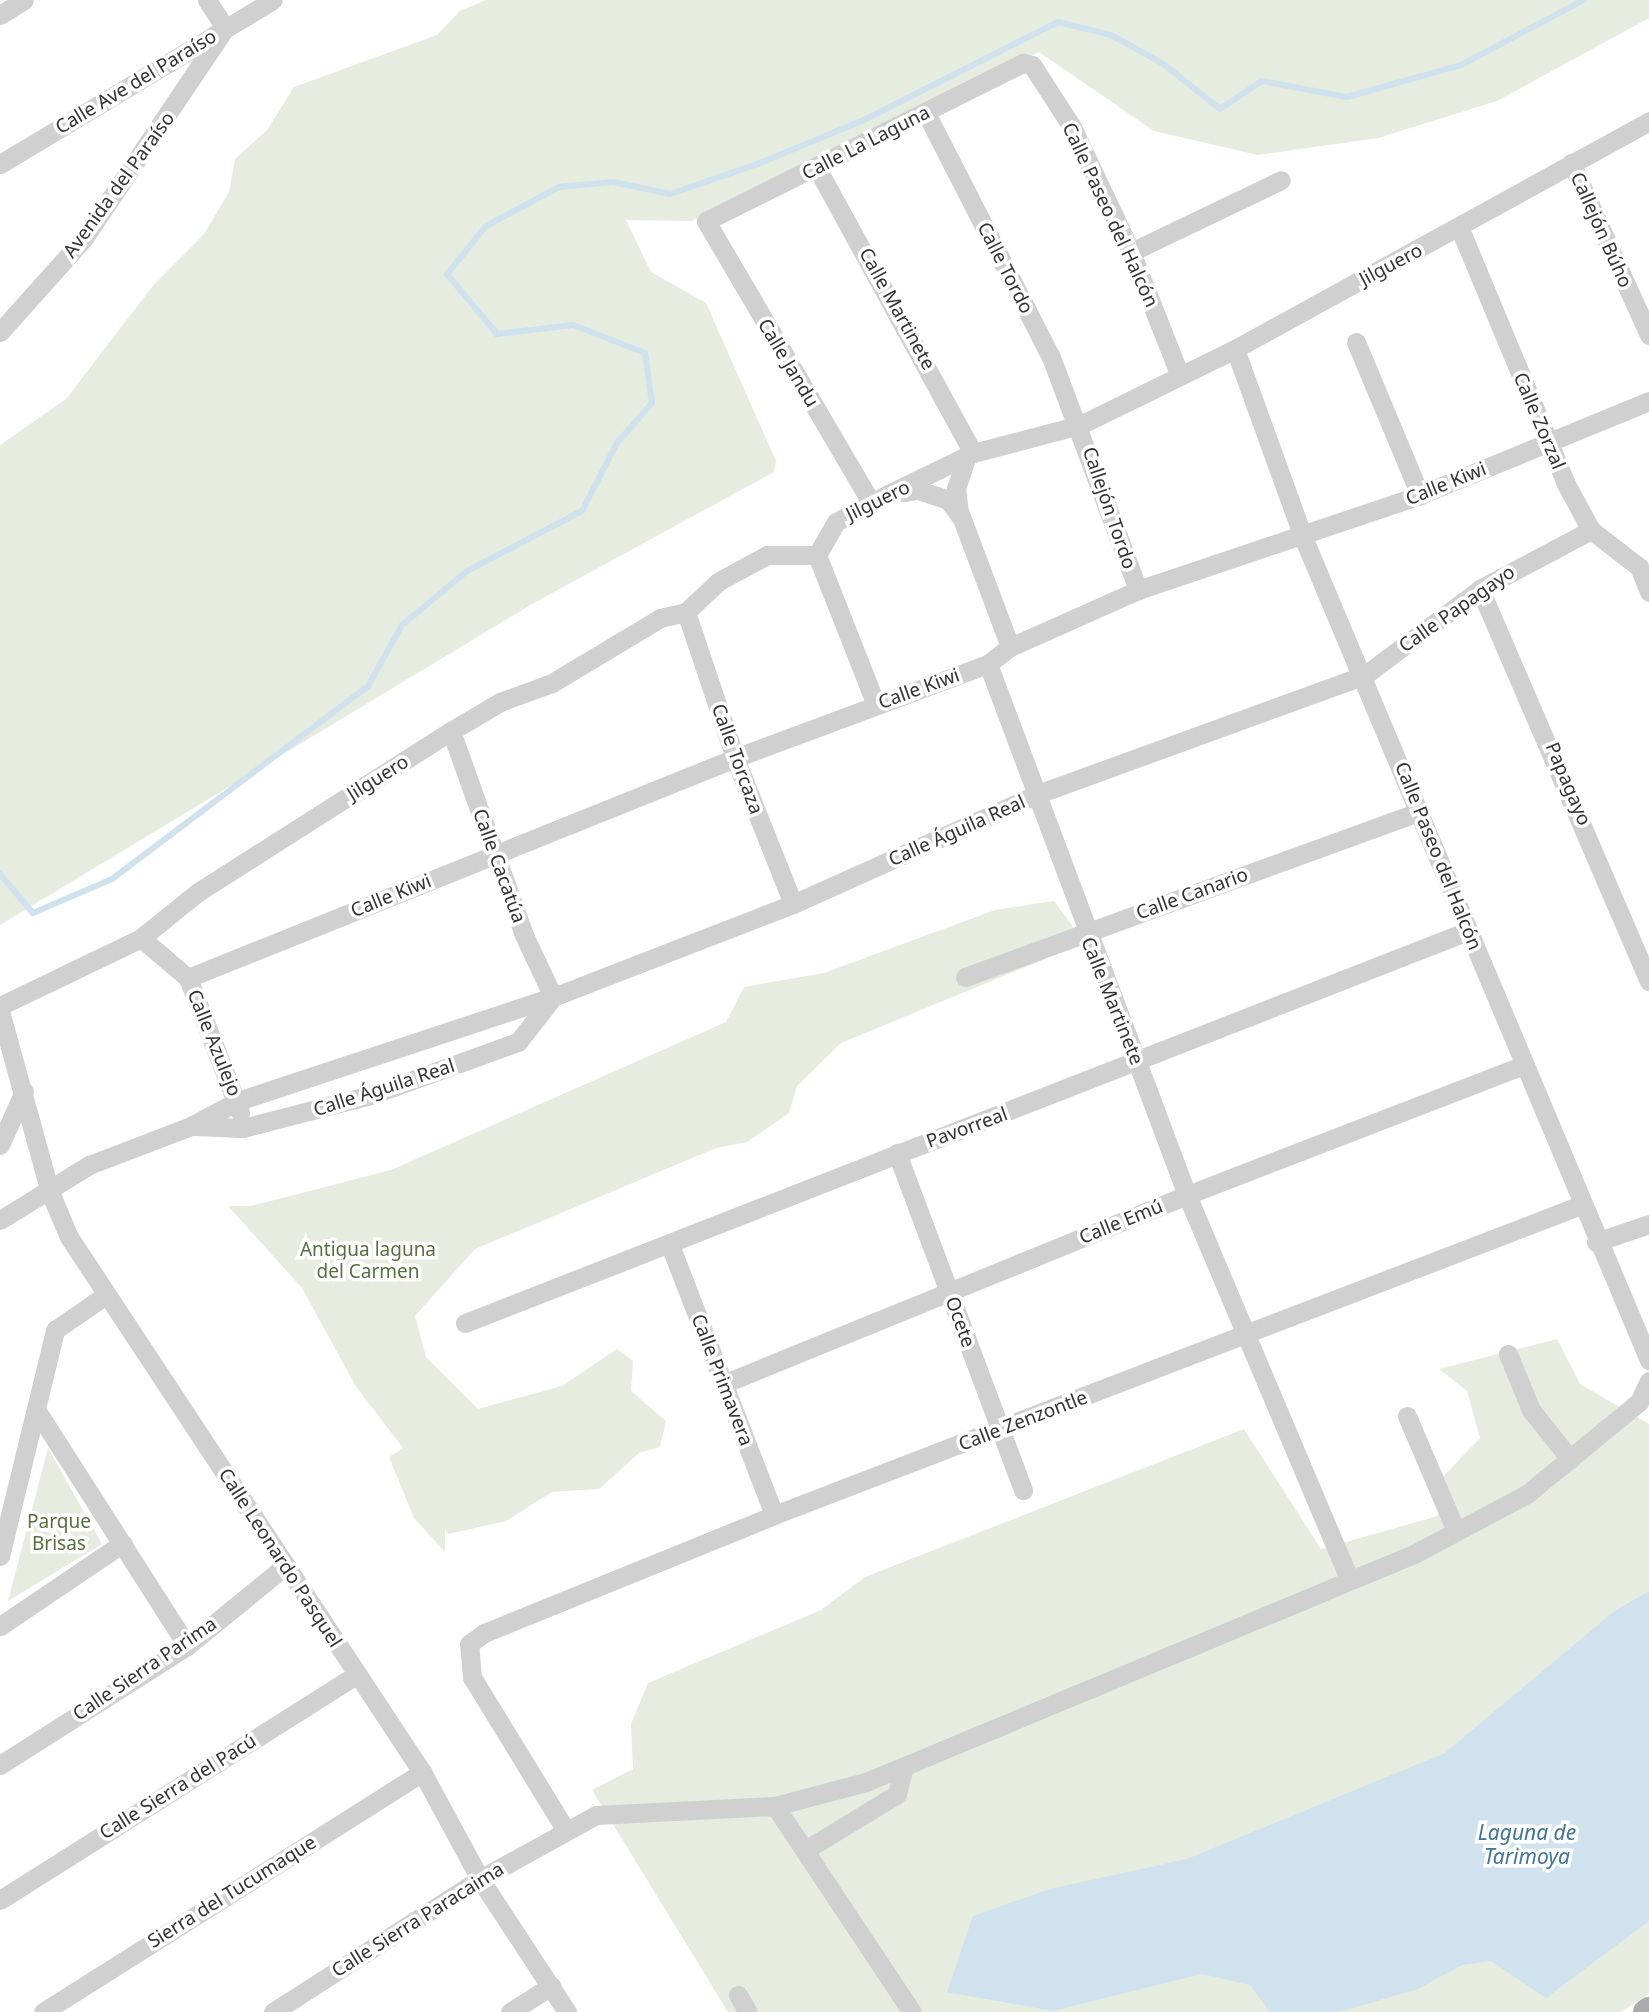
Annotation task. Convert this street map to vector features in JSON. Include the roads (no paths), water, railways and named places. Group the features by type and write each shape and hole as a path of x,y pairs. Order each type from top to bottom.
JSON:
{"street":[{"path":"0,15 24,0"},
{"path":"207,0 225,28"},
{"name":"Calle Ave del Paraíso","path":"0,164 273,0"},
{"name":"Avenida del Paraíso","path":"0,332 84,238 225,28"},
{"name":"Calle La Laguna","path":"706,221 1026,62"},
{"name":"Calle Paseo del Halcón","path":"1026,62 1072,127 1131,252 1180,376"},
{"name":"Calle Tordo","path":"926,113 1080,425"},
{"name":"Jilguero","path":"0,1009 141,938 198,892 500,702 552,684 660,618 686,612 719,581 767,555 817,555 836,522 880,499 969,455 1080,425 1235,349 1460,229 1571,163 1649,121"},
{"name":"Callejón Búho","path":"1571,163 1649,335"},
{"name":"Calle Martinete","path":"817,167 969,455"},
{"path":"1131,252 1281,180"},
{"name":"Calle Jandu","path":"706,221 880,499"},
{"name":"Calle Zorzal","path":"1460,229 1547,443 1591,530 1644,565 1649,592"},
{"path":"1356,342 1420,495"},
{"name":"Calle Paseo del Halcón","path":"1235,349 1303,537 1365,675 1522,1066 1649,1360"},
{"name":"Calle Kiwi","path":"188,978 735,758 988,664 1010,647 1138,590 1303,537 1420,495 1649,401"},
{"name":"Callejón Tordo","path":"1080,425 1138,590"},
{"path":"969,455 956,488 962,519 1010,647"},
{"path":"880,499 918,490 948,500 962,519"},
{"name":"Calle Papagayo","path":"1365,675 1480,589 1591,530"},
{"path":"817,555 876,705"},
{"name":"Papagayo","path":"1480,589 1649,981"},
{"name":"Calle Torcaza","path":"686,612 735,758 793,904"},
{"name":"Calle Martinete","path":"988,664 1085,933 1187,1195 1350,1580"},
{"name":"Calle Águila Real","path":"0,1220 50,1192 89,1165 191,1126 237,1101 553,997 793,904 1035,795 1365,675"},
{"name":"Calle Cacatúa","path":"452,732 494,855 553,997"},
{"name":"Calle Canario","path":"965,977 1419,812"},
{"name":"Pavorreal","path":"466,1323 1468,931"},
{"name":"Calle Azulejo","path":"141,938 188,978 237,1101 243,1128"},
{"name":"Calle Águila Real","path":"191,1126 243,1128 374,1094 518,1042 553,997"},
{"name":"Calle Leonardo Pasquel","path":"0,1009 50,1192 69,1237 422,1772 480,1879 568,2012"},
{"name":"Calle Emú","path":"723,1384 1187,1195 1522,1066"},
{"path":"0,1145 24,1091"},
{"name":"Ocete","path":"897,1153 1023,1490"},
{"name":"Calle Zenzontle","path":"565,1829 472,1677 468,1644 509,1620 774,1515 1000,1431 1581,1205"},
{"path":"1596,1242 1649,1224"},
{"name":"Calle Primavera","path":"670,1245 774,1515"},
{"path":"0,1556 55,1330 106,1295"},
{"path":"1508,1353 1531,1410 1570,1459"},
{"name":"Calle Sierra Paracaima","path":"273,2012 480,1879 565,1829 624,1811 775,1806 903,1770 1350,1580 1456,1531 1527,1494 1639,1402 1649,1381"},
{"path":"37,1411 187,1646"},
{"path":"1407,1416 1456,1531"},
{"path":"0,1626 123,1544"},
{"name":"Calle Sierra Parima","path":"0,1765 187,1646 285,1566"},
{"name":"Calle Sierra del Pacú","path":"0,1900 357,1674"},
{"path":"807,1849 897,1794 903,1770"},
{"name":"Sierra del Tucumaque","path":"43,2012 422,1772"},
{"path":"775,1806 807,1849 912,2012"},
{"path":"510,2012 551,1986"},
{"path":"738,1995 748,2012"}],"water":[{"name":"Laguna de Tarimoya","path":"1649,1591 1649,1921 1546,1998 1491,1961 1462,1965 1418,1989 1339,2012 1270,2012 1250,1985 1202,1974 1053,2011 947,1992 973,1916 1050,1889 1187,1859 1445,1753 1613,1612"}],"waterway":[{"path":"0,874 33,913 112,879 368,686 402,625 467,571 582,511 617,443 652,403 645,353 573,325 497,334 447,274 486,226 559,187 613,182 670,194 760,163 866,119 1058,22 1111,35 1162,63 1220,109 1262,81 1347,97 1461,65 1584,0"}],"park label":[{"name":"Antigua laguna del Carmen","path":"368,1261"},
{"name":"Parque Brisas","path":"59,1533"}]}
